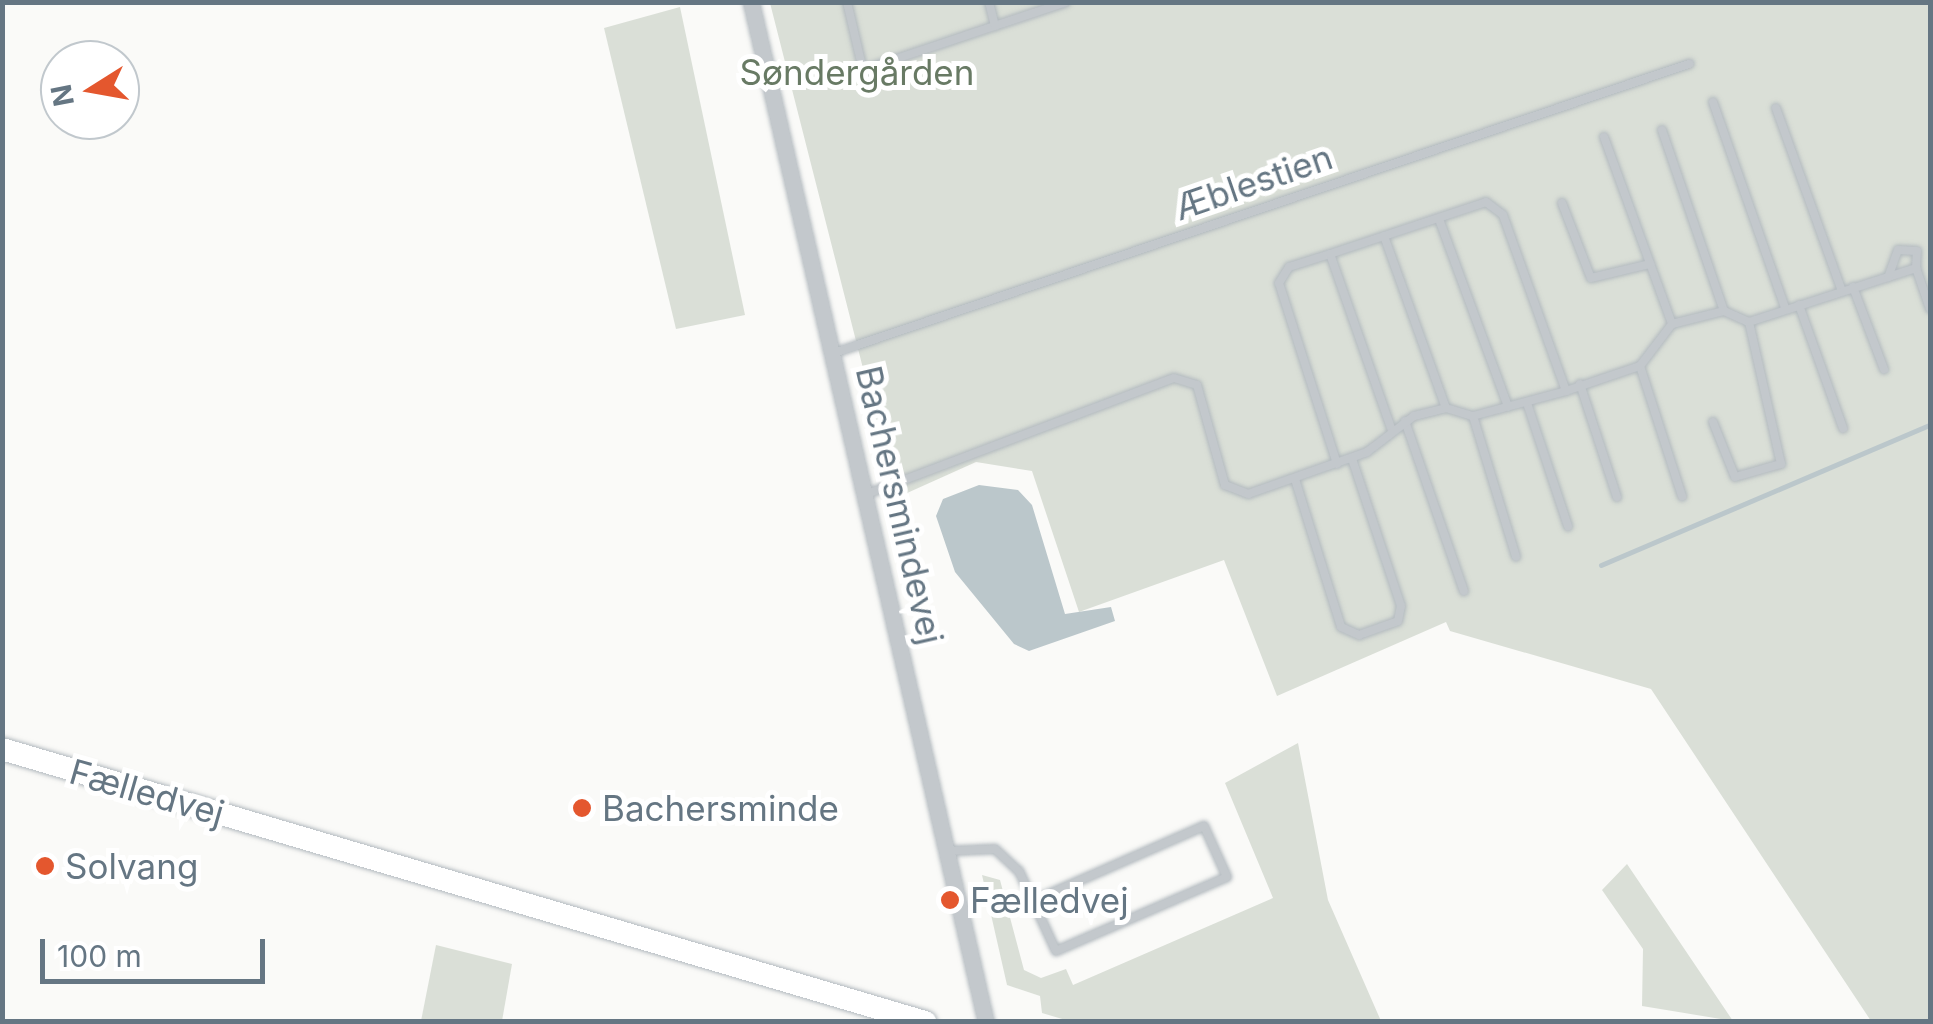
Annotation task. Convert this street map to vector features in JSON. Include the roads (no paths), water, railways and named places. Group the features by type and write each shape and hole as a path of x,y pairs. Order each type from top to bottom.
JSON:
{"street":[{"name":"Bachersmindevej","path":"751,2 986,1022"},
{"name":"Fælledvej","path":"2,749 925,1022"}],"lane":[{"path":"847,2 863,70 1066,2"},
{"path":"990,2 995,26"},
{"name":"Æblestien","path":"834,353 1690,64"},
{"path":"1713,102 1786,310"},
{"path":"1776,108 1842,291"},
{"path":"1662,130 1724,311"},
{"path":"1604,138 1672,324"},
{"path":"1337,464 1279,283 1289,267 1486,202 1499,208 1566,391"},
{"path":"1562,203 1591,278 1650,264"},
{"path":"1439,219 1508,407"},
{"path":"1384,236 1446,408"},
{"path":"1888,276 1903,247 1919,266 1930,308"},
{"path":"1330,254 1391,428"},
{"path":"867,494 1174,378 1197,385 1225,485 1248,494 1352,460 1405,421 1446,408 1472,416 1527,403 1640,366 1672,324 1724,311 1749,322 1919,266"},
{"path":"1853,287 1884,369"},
{"path":"1799,306 1843,428"},
{"path":"1714,422 1735,476 1781,464 1749,322"},
{"path":"1640,366 1682,496"},
{"path":"1580,384 1617,496"},
{"path":"1527,403 1568,526"},
{"path":"1472,416 1516,557"},
{"path":"1405,421 1464,591"},
{"path":"1294,479 1341,627 1359,636 1398,622 1402,606 1352,460"},
{"path":"948,851 995,848 1032,900 1056,951 1227,877 1204,826 1032,900"}],"waterway":[{"path":"1601,565 1930,425"}],"place":[{"name":"Bachersminde","path":"582,808"},
{"name":"Solvang","path":"45,866"},
{"name":"Fælledvej","path":"950,900"}],"park label":[{"name":"Søndergården","path":"857,72"}]}
